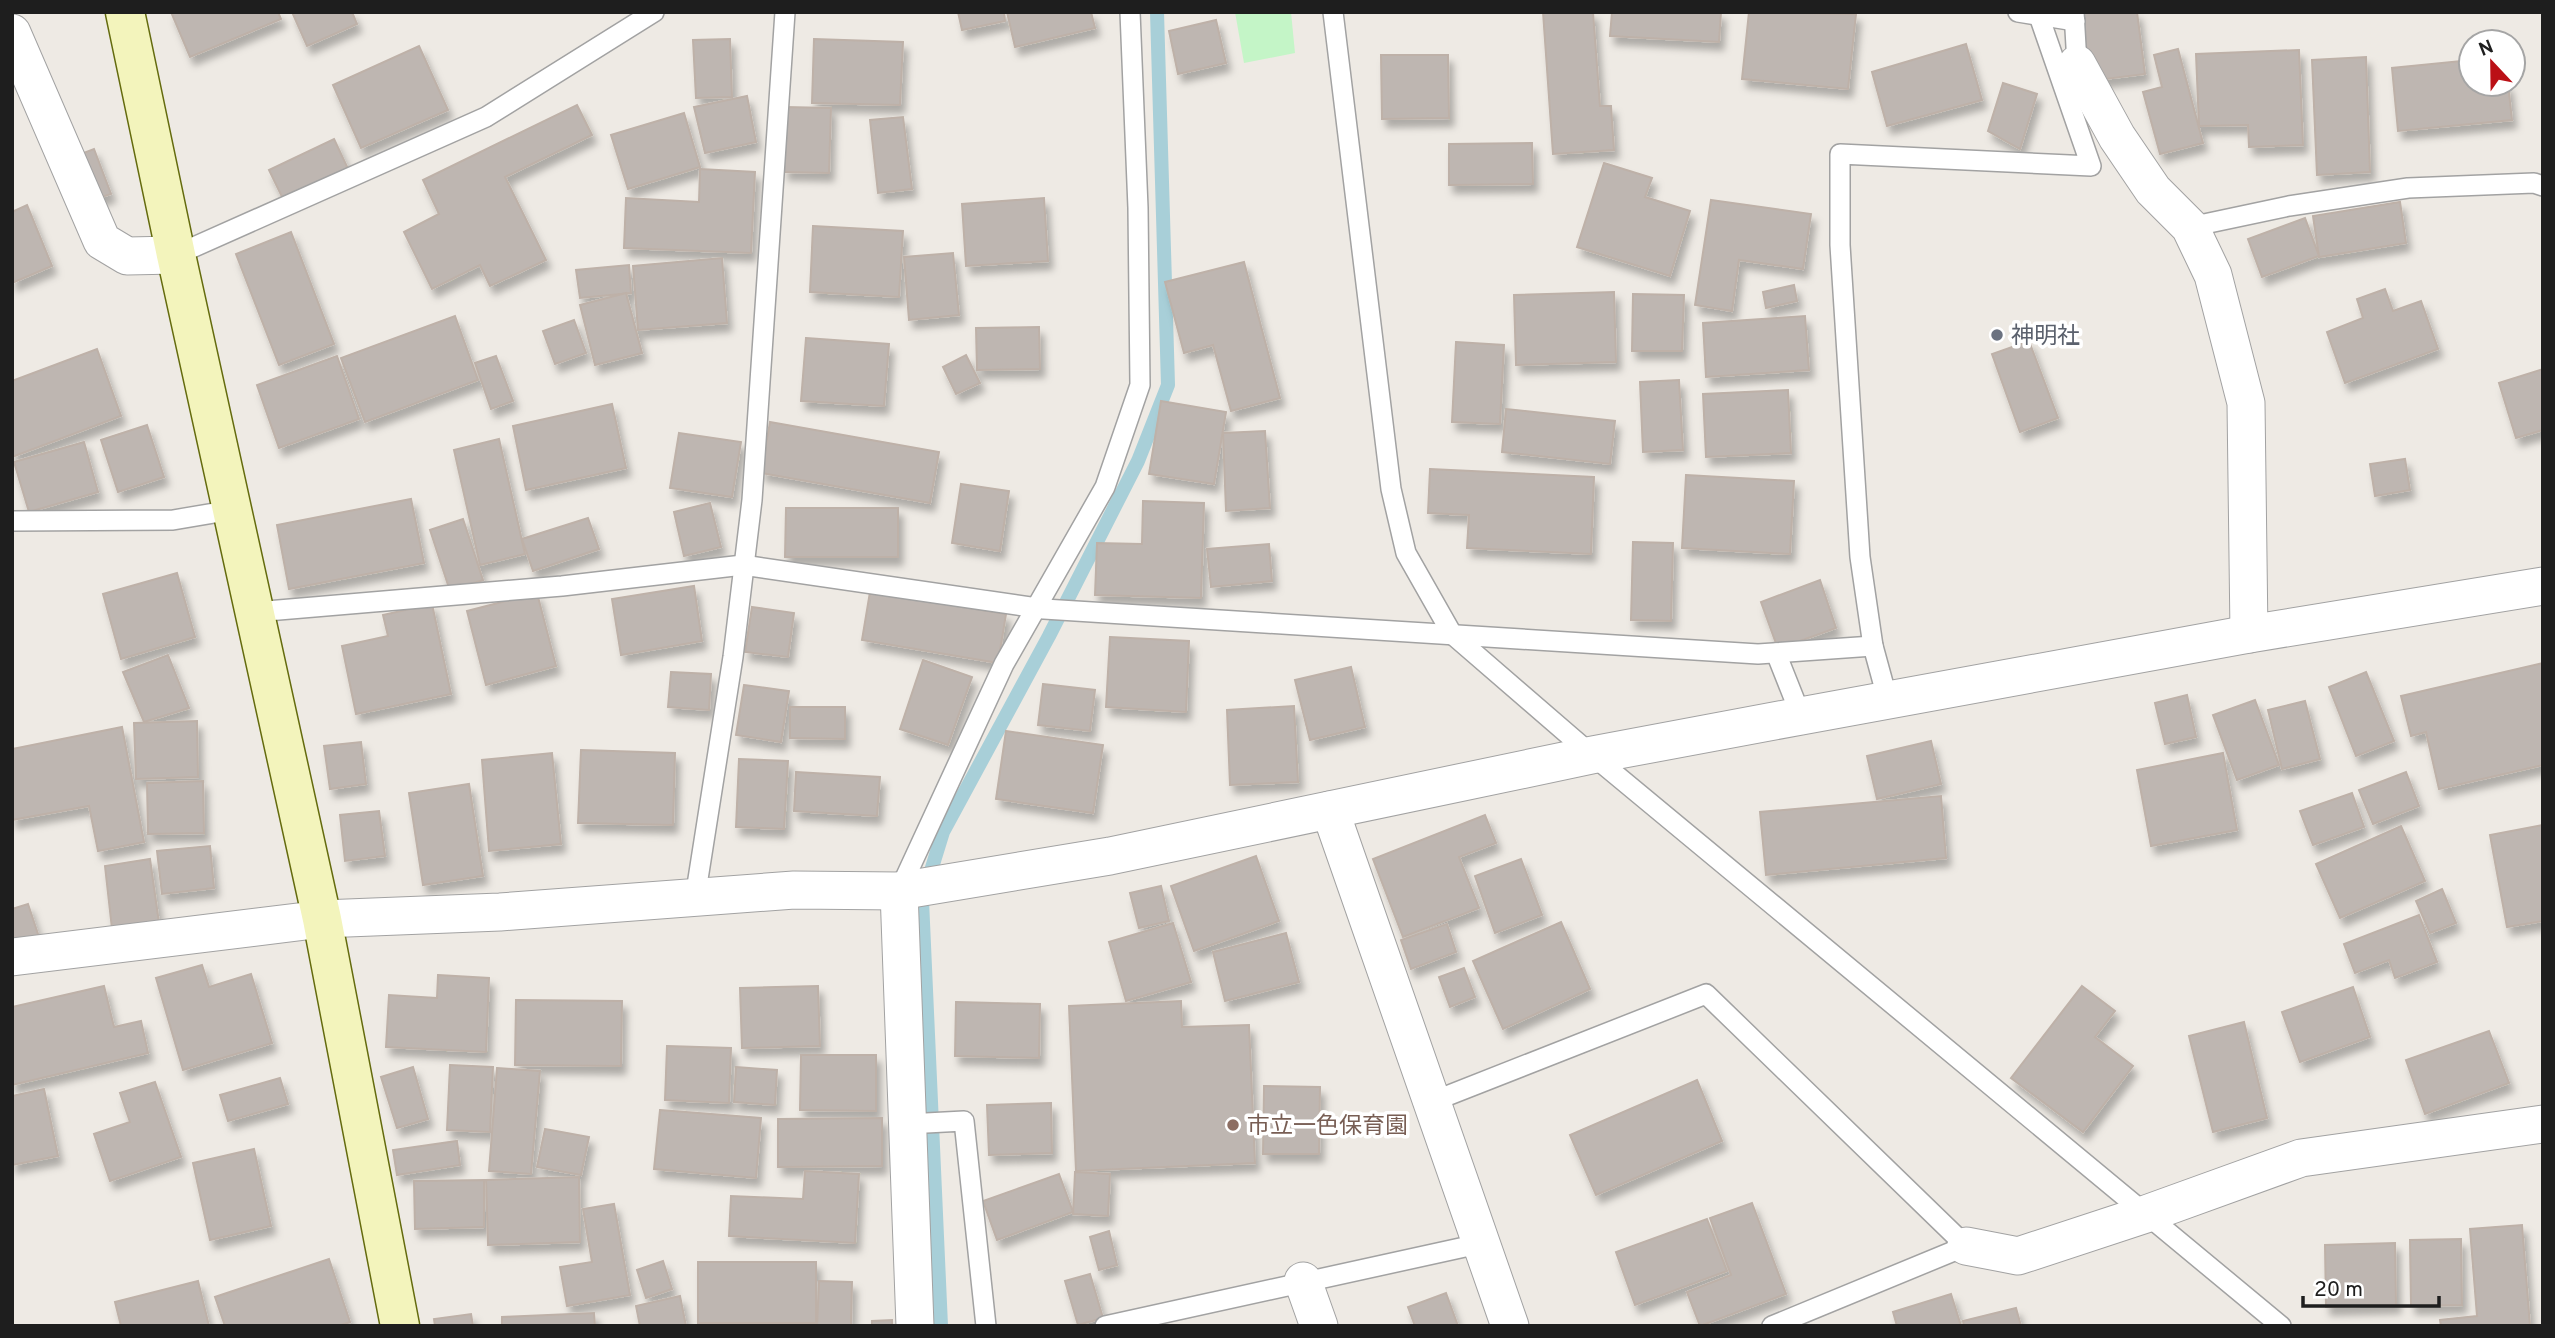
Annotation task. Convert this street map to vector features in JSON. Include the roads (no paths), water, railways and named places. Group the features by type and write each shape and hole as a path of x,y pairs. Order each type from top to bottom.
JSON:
{"street":[{"path":"125,12 322,919 400,1326"},
{"path":"12,33 102,241 127,256 176,255"},
{"path":"2077,64 2117,137 2153,190 2190,227 2213,275 2246,403 2249,634"},
{"path":"12,957 322,919 500,912 794,890 899,891 1110,856 1592,755 1801,716 2249,634 2543,586"},
{"path":"1330,810 1434,1101 1510,1326"},
{"path":"899,891 915,1326"},
{"path":"1966,1245 2018,1256 2147,1214 2301,1158 2543,1124"},
{"path":"1303,1281 1319,1326"}],"lane":[{"path":"176,255 486,117 654,12"},
{"path":"695,898 733,657 752,500 785,12"},
{"path":"899,891 1004,664 1041,609 1105,487 1140,385 1138,208 1130,12"},
{"path":"1332,12 1391,489 1406,553 1452,635 1592,755 2281,1326"},
{"path":"2018,12 2039,16 2075,17 2077,64"},
{"path":"1888,701 1873,646 1860,557 1840,245 1840,154 2091,166 2039,16"},
{"path":"2190,227 2288,206 2408,188 2534,183 2543,186"},
{"path":"12,521 173,520 232,510"},
{"path":"255,612 562,586 743,565 1041,609 1758,654 1873,646"},
{"path":"1776,653 1801,716"},
{"path":"1434,1101 1706,994 1966,1245 1772,1326"},
{"path":"907,1124 964,1121 986,1326"},
{"path":"1105,1326 1483,1242"}],"waterway":[{"path":"941,1326 922,900 943,832 1049,636 1138,461 1168,385 1157,12"}],"place":[{"name":"神明社","path":"1997,335"},
{"name":"市立一色保育園","path":"1233,1125"}]}
